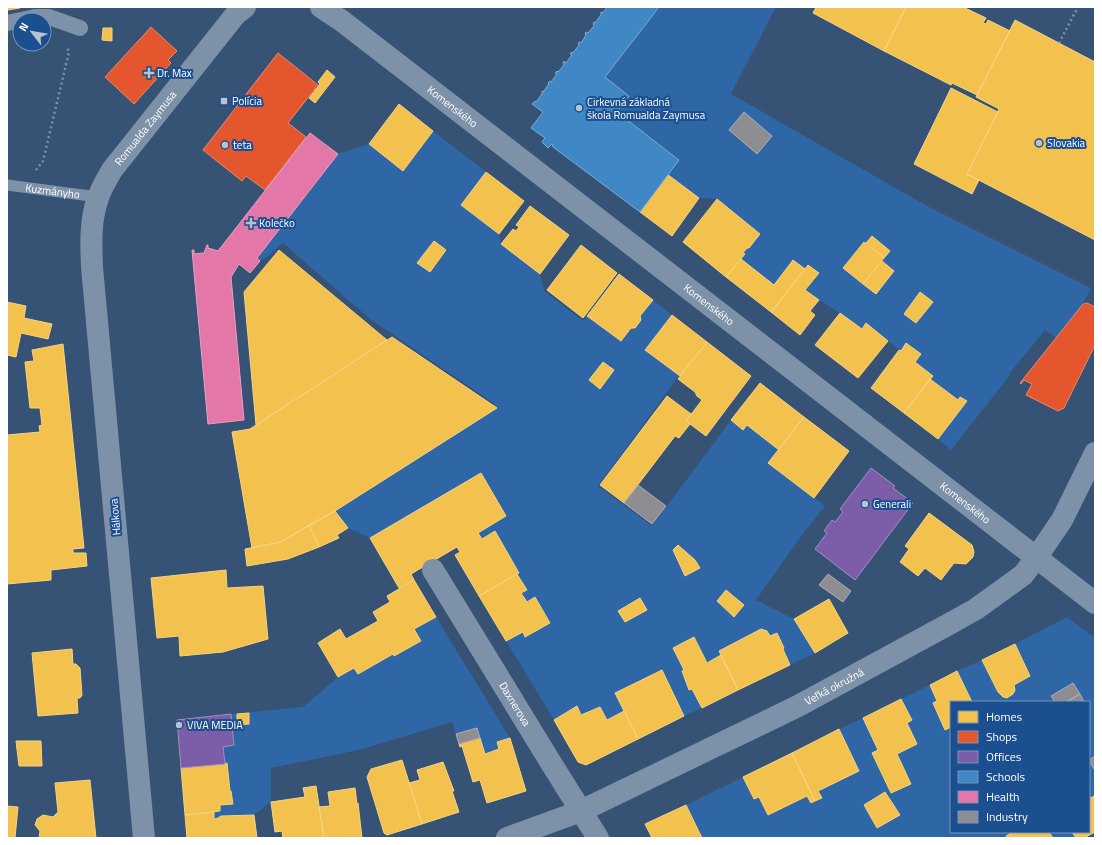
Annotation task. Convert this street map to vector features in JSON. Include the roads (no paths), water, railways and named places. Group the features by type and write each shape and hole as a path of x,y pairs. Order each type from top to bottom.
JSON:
{"street":[{"name":"Romualda Zaymusa","path":"98,197 112,170 130,146 236,14 245,7"},
{"name":"Komenského","path":"321,7 342,21 1095,603"},
{"path":"7,23 35,17 49,17 58,14 80,28"},
{"name":"Hálkova","path":"98,197 93,219 91,250 92,267 144,838"},
{"name":"Veľká okružná","path":"507,838 581,811 798,706 976,609 1023,575 1036,558 1062,520 1095,453"},
{"name":"Daxnerova","path":"433,570 598,838"}],"lane":[{"name":"Kuzmányho","path":"7,185 98,197"}],"place":[{"name":"Dr. Max","path":"149,73"},
{"name":"Polícia","path":"224,101"},
{"name":"Cirkevná základná škola Romualda Zaymusa","path":"579,108"},
{"name":"Slovakia","path":"1039,143"},
{"name":"teta","path":"225,145"},
{"name":"Kolečko","path":"251,223"},
{"name":"Generali","path":"865,504"},
{"name":"VIVA MEDIA","path":"179,725"}]}
